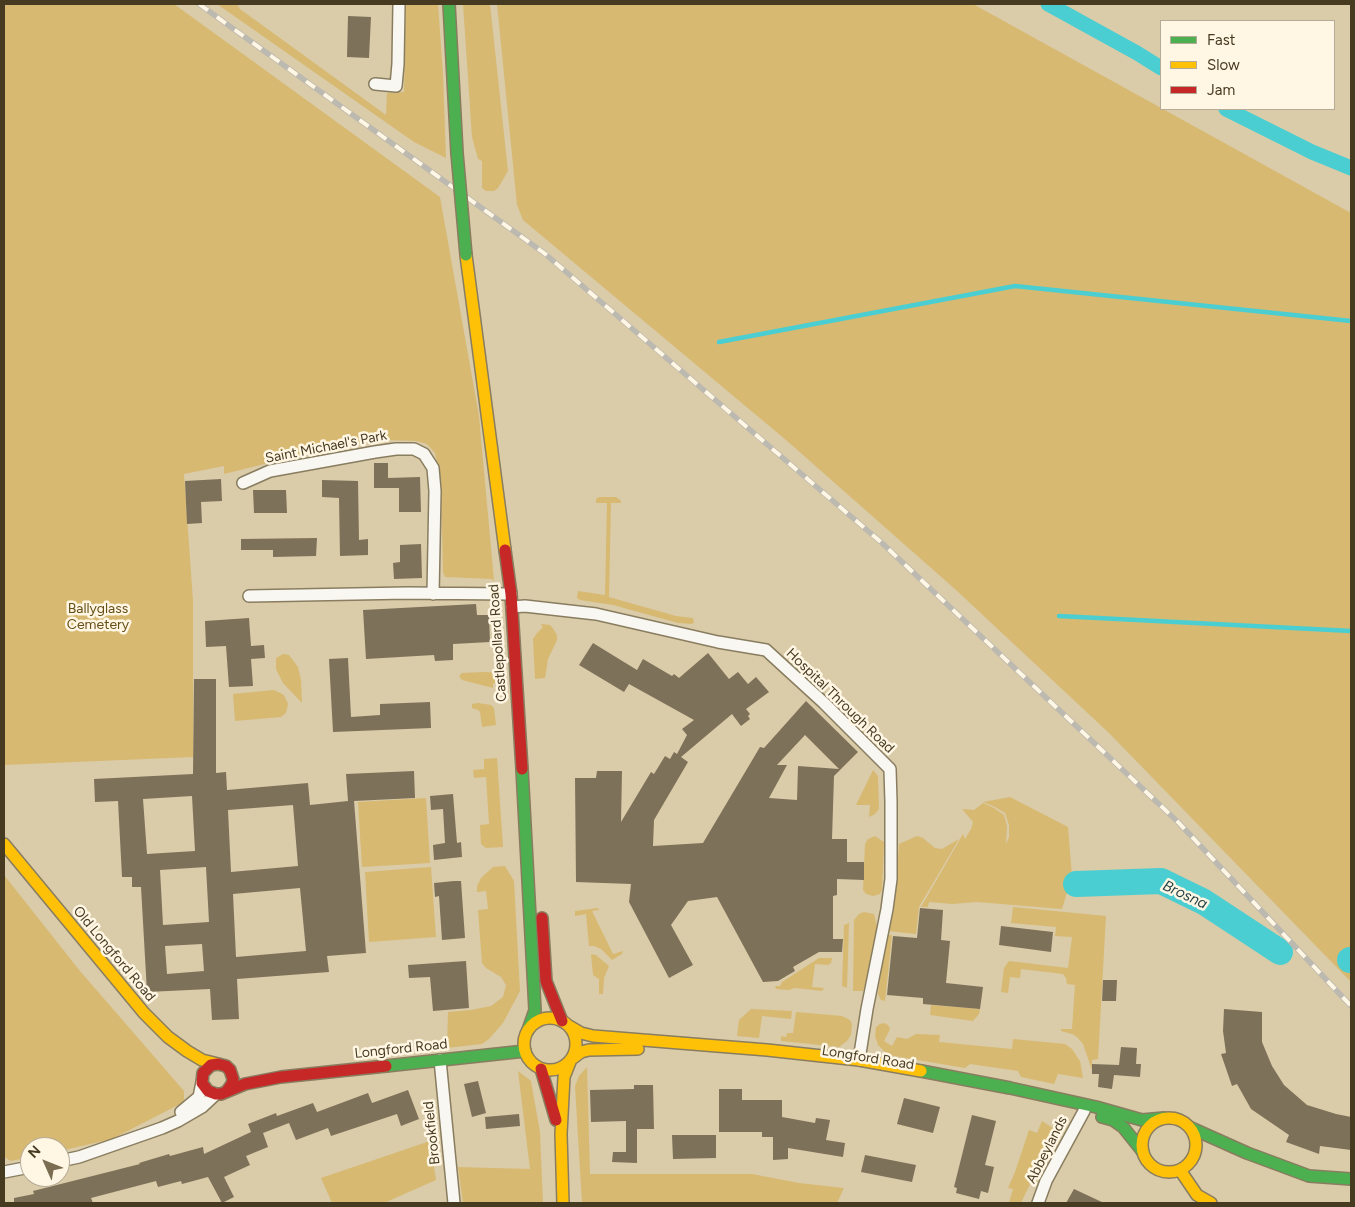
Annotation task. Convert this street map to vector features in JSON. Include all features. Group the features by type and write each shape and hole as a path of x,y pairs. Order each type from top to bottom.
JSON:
{"street":[{"path":"375,84 396,86 399,4"},
{"name":"Castlepollard Road","path":"449,4 457,153 466,255 511,594 516,607 535,1010 528,1030"},
{"name":"Saint Michael's Park","path":"243,483 270,471 375,452 396,449 414,450 424,454 433,468 435,490 433,594"},
{"path":"506,552 517,570 516,607 546,981 576,1040 576,1047 564,1077 560,1134 563,1203"},
{"path":"248,596 407,593 511,594"},
{"name":"Hospital Through Road","path":"516,607 596,614 718,642 766,650 824,703 890,769 892,802 891,879 887,910 858,1060"},
{"name":"Old Longford Road","path":"4,844 116,981 168,1037 207,1062 249,1076 281,1078"},
{"path":"571,1060 557,1070 549,1071 534,1065 528,1058 525,1050 524,1042 528,1030 532,1025 543,1019 556,1018 580,1033 590,1035 767,1050 858,1060 984,1083 1096,1107 1142,1120 1164,1118 1178,1120 1191,1128 1247,1153 1309,1176 1351,1179"},
{"path":"168,1037 202,1080 208,1091 222,1093 245,1084 281,1078"},
{"name":"Longford Road","path":"571,1060 581,1052 589,1050 637,1049 777,1060 905,1078 1084,1111 1113,1120 1123,1127 1143,1152"},
{"name":"Longford Road","path":"281,1078 525,1050"},
{"name":"Brookfield","path":"440,1060 454,1203"},
{"path":"858,1060 859,1066 864,1069 905,1078"},
{"path":"70,1159 158,1129 178,1121 202,1107 232,1084 232,1080 223,1066 211,1065 206,1068 199,1097 158,1129"},
{"path":"541,1069 560,1134"},
{"path":"984,1083 1020,1093 1024,1099"},
{"name":"Abbeylands","path":"1038,1203 1046,1181 1084,1111"},
{"path":"1164,1118 1151,1125 1143,1137 1143,1152 1146,1159 1157,1169 1164,1172 1180,1170 1192,1159 1196,1146 1191,1128"},
{"path":"1196,1146 1247,1153"},
{"path":"4,1172 20,1169"},
{"path":"1180,1170 1197,1195 1211,1203"}],"green space":[{"name":"Ballyglass Cemetery","path":"4,4 174,4 440,197 479,416 494,581 492,579 445,577 443,572 441,480 435,453 427,444 416,441 384,440 351,444 224,474 224,466 184,474 193,601 193,757 4,765"},
{"path":"217,4 237,4 240,9 386,115 387,93 404,92 406,4 438,4 446,158 414,142"},
{"path":"463,4 490,4 508,171 498,188 494,191 486,191 482,188 482,161 478,159 472,137"},
{"path":"497,4 973,4 1160,107 1160,110 1165,110 1351,213 1351,982 1109,733 956,590 786,440 523,220 517,205"},
{"path":"599,497 616,497 621,501 621,503 611,503 609,597 676,616 693,618 694,623 678,623 613,605 577,598 578,591 605,595 607,503 596,503 596,499"},
{"path":"542,624 552,627 557,635 557,640 548,659 545,678 535,679 533,639 543,627"},
{"path":"283,654 289,655 298,667 301,680 302,703 283,683 276,669 276,658"},
{"path":"462,673 501,673 502,677 493,684 493,688 462,680 459,676"},
{"path":"274,690 284,695 288,704 286,713 281,717 235,721 233,694"},
{"path":"472,704 491,705 494,708 496,725 482,727 480,712 472,708"},
{"path":"497,758 503,847 486,848 481,844 480,825 489,824 486,777 474,778 473,770 484,769 484,759"},
{"path":"873,770 878,776 879,809 869,817 870,805 856,805"},
{"path":"1010,797 1068,827 1072,876 1062,909 977,902 952,904 929,902 928,907 921,907 963,834 965,839 971,829 973,822 962,809 974,810 983,803 1004,815 1007,826 1006,844 1009,837 1009,825 1005,813 983,802"},
{"path":"426,798 430,863 362,867 358,802"},
{"path":"875,836 884,842 882,890 880,894 873,896 866,894 863,890 865,844 868,839"},
{"path":"917,836 923,838 935,848 942,849 959,839 919,907 916,934 888,931 896,887 899,844"},
{"path":"505,866 514,881 520,991 503,1023 489,1039 482,1044 447,1048 448,1012 491,1006 503,997 506,985 501,977 486,968 482,963 478,910 488,909 486,891 477,892 477,886 481,878 493,867"},
{"path":"431,867 436,937 369,942 365,872"},
{"path":"4,875 80,971 184,1091 184,1102 112,1139 70,1149 70,1137 20,1137 20,1159 11,1161 4,1157"},
{"path":"1013,907 1106,916 1098,1059 1092,1060 1092,1070 1083,1044 1072,1034 1061,1031 1061,1029 1072,1029 1075,985 1067,984 1063,974 1021,969 1020,978 1010,977 1008,993 1001,992 1004,968 1009,961 1068,968 1072,937 1055,936 1056,927 1011,923"},
{"path":"598,908 599,910 592,911 613,954 623,951 622,954 612,960 601,949 589,946 586,914 575,916 575,911"},
{"path":"864,912 874,914 877,927 863,991 853,991 854,920 859,914"},
{"path":"849,923 847,988 842,986 844,925"},
{"path":"886,935 892,935 885,1001 881,1000 878,994"},
{"path":"591,954 596,955 609,966 604,978 603,994 599,994 599,979 593,975"},
{"path":"819,958 832,958 831,963 828,965 815,964 812,987 824,988 822,991 795,988 789,990 776,989 775,986 780,986 782,982"},
{"path":"931,1005 980,1009 979,1014 973,1021 930,1015"},
{"path":"751,1009 792,1011 791,1019 762,1016 759,1038 737,1036 739,1020"},
{"path":"796,1012 842,1016 850,1020 852,1024 851,1035 839,1047 781,1041 781,1036 786,1037 787,1033 793,1033"},
{"path":"884,1023 890,1029 884,1041 892,1046 897,1037 907,1039 916,1034 940,1035 939,1042 1012,1049 1013,1039 1065,1044 1072,1049 1080,1061 1083,1078 1058,1074 1054,1084 1021,1077 1018,1071 970,1064 965,1068 888,1055 878,1045 875,1036 876,1027"},
{"path":"587,1067 590,1174 752,1174 799,1183 844,1188 837,1203 582,1203 575,1086 579,1076"},
{"path":"518,1071 531,1081 540,1132 543,1203 463,1203 458,1167 530,1169"},
{"path":"1042,1121 1056,1130 1021,1203 1009,1203 1013,1189 1008,1188 1029,1130 1037,1133"},
{"path":"430,1141 436,1180 384,1203 332,1203 321,1178"}],"building":[{"path":"348,16 371,17 369,58 347,57"},
{"path":"374,463 388,463 388,478 420,477 421,512 399,512 399,488 374,488"},
{"path":"221,479 222,501 201,502 202,523 187,524 185,481"},
{"path":"322,480 358,481 359,540 368,539 368,555 340,556 339,498 322,497"},
{"path":"253,490 286,490 287,513 254,513"},
{"path":"317,538 316,556 273,557 273,550 241,550 241,539"},
{"path":"421,544 422,578 394,579 393,563 400,562 400,545"},
{"path":"476,604 477,615 489,615 490,642 453,644 453,660 435,661 434,655 366,659 363,610"},
{"path":"249,618 251,646 264,645 265,658 251,659 253,686 229,687 226,646 206,647 205,621"},
{"path":"593,643 637,670 643,659 679,678 708,653 729,679 738,672 748,684 756,677 769,692 746,709 750,714 748,716 750,719 741,726 732,714 681,757 688,762 654,820 653,846 703,843 760,747 764,748 806,701 858,752 834,776 832,839 847,839 847,862 864,862 864,880 837,879 837,895 833,896 833,939 843,939 842,952 819,952 793,967 795,971 778,981 763,982 717,897 688,901 671,925 693,965 669,978 629,902 631,884 576,882 575,778 596,778 597,771 622,771 621,822 651,772 654,774 665,756 670,759 674,752 677,754 687,735 682,729 694,720 629,684 624,692 579,665","holes":["805,735 839,769 798,766 797,800 769,798 787,765 777,765"]},
{"path":"348,658 351,717 380,715 380,704 430,702 431,728 333,732 329,659"},
{"path":"194,679 216,679 216,773 226,772 227,790 308,783 310,805 348,801 346,774 414,771 415,798 354,801 366,953 327,956 329,972 237,979 239,1019 212,1020 210,989 147,992 141,887 132,887 132,877 122,877 118,801 95,802 94,779 193,774","holes":["192,796 195,851 147,854 143,799","293,805 298,866 231,872 228,810","206,867 209,922 163,925 160,870","300,888 306,951 236,957 233,894","202,944 204,971 167,974 165,946"]},
{"path":"453,794 457,843 461,842 462,857 434,860 433,845 445,843 443,809 431,810 430,796"},
{"path":"461,881 465,938 442,940 439,896 435,897 434,883"},
{"path":"920,908 943,910 941,940 950,941 946,983 983,987 980,1009 923,1004 923,998 887,995 893,936 917,938"},
{"path":"1001,926 1053,932 1051,952 999,945"},
{"path":"466,961 469,1008 433,1011 430,977 409,978 408,965"},
{"path":"1103,980 1117,980 1116,1001 1102,1001"},
{"path":"1224,1009 1262,1012 1262,1042 1272,1066 1284,1085 1307,1105 1351,1117 1351,1150 1320,1146 1319,1154 1286,1142 1289,1135 1251,1109 1237,1084 1232,1086 1221,1054 1226,1053 1223,1031"},
{"path":"1121,1047 1137,1048 1136,1064 1141,1064 1140,1077 1114,1075 1112,1089 1098,1087 1099,1074 1092,1074 1092,1064 1119,1065"},
{"path":"478,1081 486,1113 472,1117 464,1084"},
{"path":"634,1085 653,1085 654,1129 637,1129 637,1163 612,1162 613,1152 626,1152 626,1121 591,1122 590,1090 634,1089"},
{"path":"719,1089 742,1089 742,1100 782,1100 782,1117 815,1123 816,1118 830,1120 826,1140 845,1143 843,1157 788,1148 788,1159 773,1160 773,1137 762,1137 762,1132 719,1132"},
{"path":"408,1090 419,1119 401,1126 397,1114 331,1136 328,1128 296,1140 289,1123 263,1133 268,1147 246,1156 250,1165 224,1177 234,1197 222,1203 208,1177 182,1184 181,1181 158,1187 156,1181 91,1198 93,1203 14,1203 14,1198 34,1194 33,1191 49,1187 70,1187 70,1182 140,1164 169,1154 170,1156 203,1147 204,1154 251,1132 248,1124 276,1113 277,1116 313,1103 317,1112 368,1093 372,1103"},
{"path":"904,1098 940,1107 933,1133 897,1124"},
{"path":"519,1114 520,1126 486,1129 485,1117"},
{"path":"972,1115 996,1121 985,1165 994,1167 988,1193 981,1191 979,1199 956,1193 957,1188 954,1187"},
{"path":"672,1135 716,1135 716,1158 673,1159"},
{"path":"865,1155 916,1165 912,1182 861,1172"},
{"path":"1074,1189 1104,1203 1066,1203"}],"waterway":[{"path":"1048,4 1160,67"},
{"path":"1228,110 1312,152 1351,168"},
{"path":"719,342 1015,286 1351,321"},
{"path":"1059,616 1351,631"},
{"name":"Brosna","path":"1076,884 1161,881 1204,902 1280,952"}],"railway":[{"path":"199,4 544,253 882,543 1178,822 1351,1006"}],"traffic: fast":[{"path":"449,4 457,153"},
{"path":"457,153 466,255"},
{"path":"522,769 535,1010 528,1030"},
{"path":"386,1066 525,1051"},
{"path":"921,1071 1096,1107 1142,1120 1164,1118"},
{"path":"1102,1117 1113,1120 1123,1127 1143,1152"},
{"path":"1191,1128 1247,1153 1309,1176 1351,1179"}],"traffic: slow":[{"path":"466,255 505,550"},
{"path":"4,844 144,1013 168,1037 187,1051 202,1060 218,1064"},
{"path":"545,1018 555,1018 569,1025 576,1039 576,1044 576,1049 569,1063 555,1070 545,1070 535,1066 528,1059 524,1049 524,1039 528,1029 535,1022 545,1018"},
{"path":"569,1026 581,1033 593,1036 767,1050 859,1060 921,1071"},
{"path":"573,1058 581,1052 589,1050 638,1049"},
{"path":"563,1203 561,1134 564,1077 570,1062"},
{"path":"1169,1118 1179,1120 1188,1126 1194,1135 1196,1145 1194,1155 1188,1164 1179,1170 1169,1172 1159,1170 1150,1164 1144,1155 1142,1145 1144,1135 1150,1126 1159,1120 1169,1118"},
{"path":"1180,1170 1197,1195 1211,1203"}],"traffic: jam":[{"path":"505,550 511,594 522,769"},
{"path":"542,918 546,981 562,1021"},
{"path":"227,1091 233,1079 230,1070 226,1066 211,1065 203,1073 202,1083 208,1091 216,1094 221,1094 245,1084 281,1077 386,1066"},
{"path":"541,1069 556,1120"}]}
